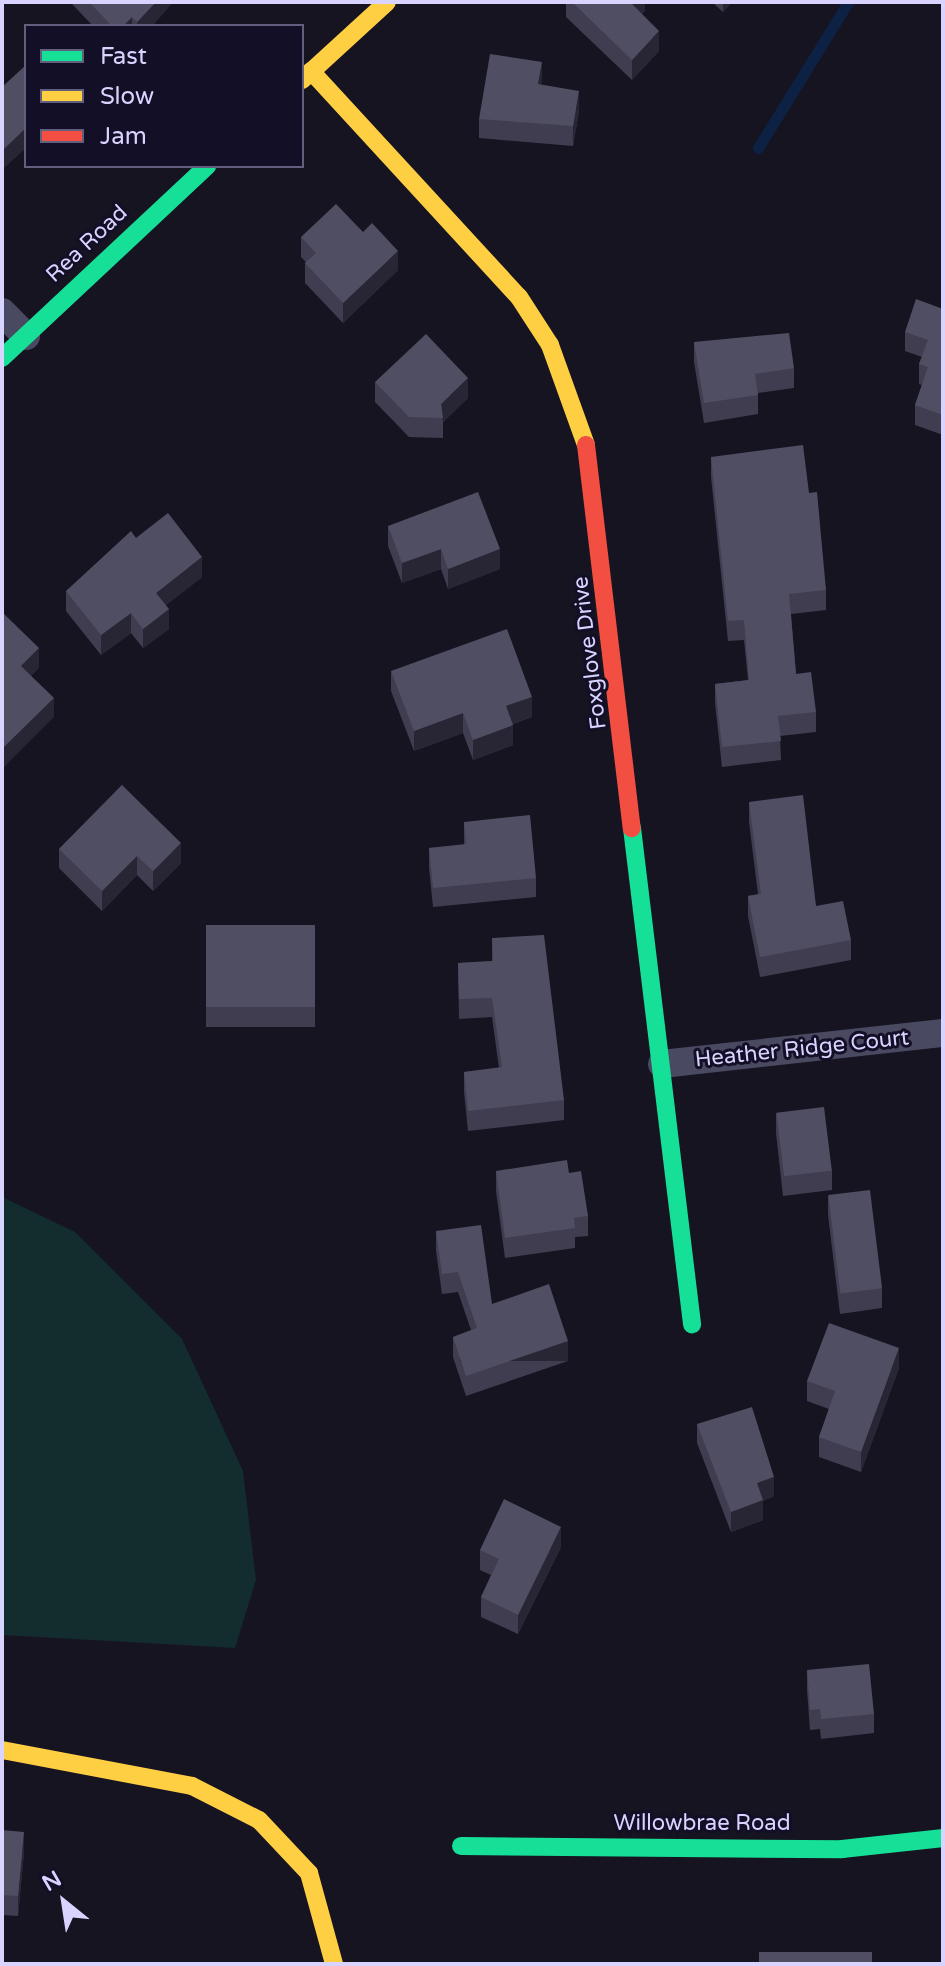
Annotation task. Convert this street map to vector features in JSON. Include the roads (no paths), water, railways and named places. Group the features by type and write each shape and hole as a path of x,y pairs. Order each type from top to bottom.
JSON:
{"street":[{"path":"307,76 387,2"},
{"name":"Foxglove Drive","path":"307,76 519,297 574,396 596,502 692,1324"},
{"name":"Rea Road","path":"2,358 205,168"},
{"path":"2,312 26,336"},
{"name":"Heather Ridge Court","path":"662,1064 943,1033"},
{"path":"2,1750 192,1786 259,1820 293,1851 320,1894 334,1964"},
{"name":"Willowbrae Road","path":"461,1846 842,1849 943,1838"}],"waterway":[{"path":"758,148 848,2"}]}
